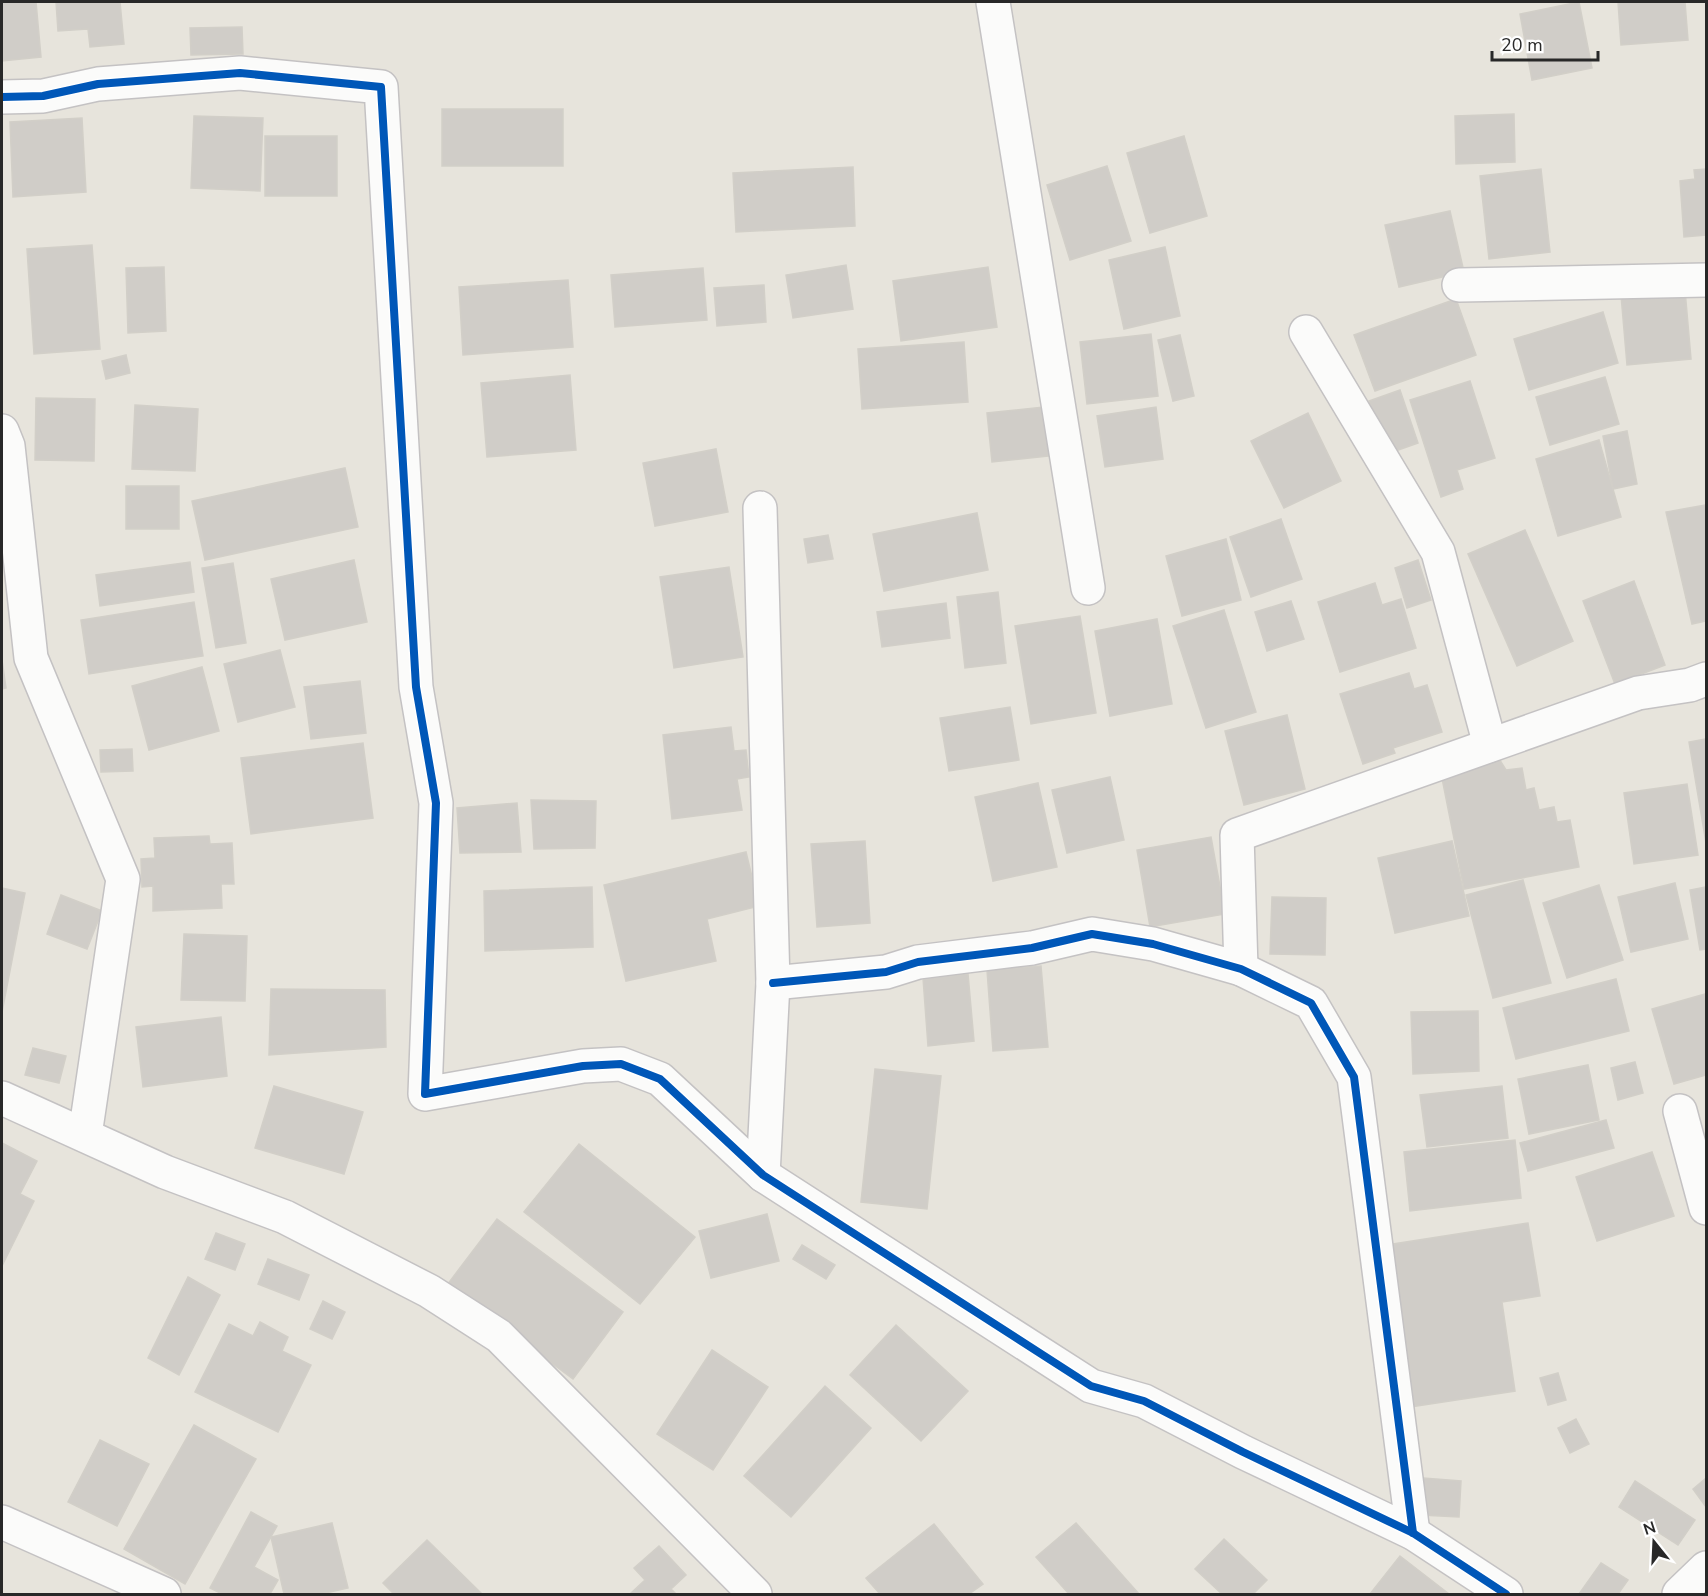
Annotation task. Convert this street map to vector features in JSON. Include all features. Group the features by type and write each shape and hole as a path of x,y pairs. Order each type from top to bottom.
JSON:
{"street":[{"path":"993,2 1088,588"},
{"path":"2,97 43,96 98,84 240,73 381,87 416,687 436,803 425,1094 583,1066 621,1064 660,1079 763,1175 1091,1386 1144,1401 1243,1452 1413,1533 1506,1594"},
{"path":"1460,285 1707,280"},
{"path":"1306,332 1438,552 1490,745"},
{"path":"2,431 8,446 32,658 123,879 85,1135"},
{"path":"760,508 773,983 763,1175"},
{"path":"1241,969 1238,836 1638,693 1689,686 1707,679"},
{"path":"773,983 886,972 918,962 1032,948 1092,934 1153,944 1241,969 1311,1003 1354,1077 1413,1533"},
{"path":"2,1098 165,1172 285,1217 429,1291 499,1336 755,1594"},
{"path":"1680,1111 1707,1208"},
{"path":"4,1529 164,1594"},
{"path":"1678,1594 1707,1568"}],"building":[{"path":"2,2 36,2 41,57 2,61"},
{"path":"56,2 120,2 124,44 90,47 88,29 58,31"},
{"path":"1579,2 1592,68 1532,80 1520,14"},
{"path":"1618,2 1685,2 1688,40 1621,45"},
{"path":"242,27 243,54 191,55 190,28"},
{"path":"442,109 563,109 563,166 442,166"},
{"path":"1514,114 1515,162 1456,164 1455,116"},
{"path":"194,116 263,118 260,191 191,188"},
{"path":"82,118 86,192 13,197 10,122"},
{"path":"265,136 337,136 337,196 265,196"},
{"path":"1184,136 1207,216 1150,233 1127,153"},
{"path":"1107,166 1131,241 1070,260 1047,185"},
{"path":"853,167 855,226 736,232 733,173"},
{"path":"1541,169 1550,252 1489,259 1480,176"},
{"path":"1706,169 1706,235 1684,237 1680,181 1695,179 1694,170"},
{"path":"1450,211 1464,272 1399,287 1385,225"},
{"path":"92,245 100,349 34,354 27,249"},
{"path":"1165,247 1180,316 1124,329 1109,260"},
{"path":"846,265 853,309 793,318 786,275"},
{"path":"164,267 166,331 128,333 126,268"},
{"path":"988,267 997,327 901,341 893,281"},
{"path":"703,268 707,320 615,327 611,275"},
{"path":"568,280 573,347 463,355 459,287"},
{"path":"764,285 766,322 717,326 714,288"},
{"path":"1685,290 1691,359 1627,365 1621,295"},
{"path":"1456,299 1476,355 1375,391 1354,335"},
{"path":"1603,312 1618,363 1529,390 1514,339"},
{"path":"1151,334 1158,396 1087,404 1080,342"},
{"path":"1180,335 1194,396 1173,401 1158,340"},
{"path":"964,342 968,402 862,409 858,349"},
{"path":"126,355 130,373 106,379 102,361"},
{"path":"570,375 576,450 487,457 481,383"},
{"path":"1605,377 1619,424 1550,445 1536,397"},
{"path":"1470,381 1495,458 1457,470 1463,489 1441,497 1410,400"},
{"path":"1400,390 1418,443 1387,454 1369,401"},
{"path":"36,398 95,399 94,461 35,460"},
{"path":"135,405 198,409 195,471 132,469"},
{"path":"1053,406 1057,455 992,462 987,413"},
{"path":"1156,407 1163,459 1105,467 1097,416"},
{"path":"1308,413 1341,481 1284,508 1251,441"},
{"path":"1627,431 1637,484 1613,489 1603,436"},
{"path":"1599,440 1621,517 1558,536 1536,459"},
{"path":"716,449 728,512 655,526 643,463"},
{"path":"345,468 358,527 205,560 192,501"},
{"path":"126,486 179,486 179,529 126,529"},
{"path":"1706,505 1706,621 1692,624 1666,512"},
{"path":"977,513 988,570 884,591 873,534"},
{"path":"1281,519 1302,579 1251,597 1230,537"},
{"path":"1525,530 1573,641 1517,666 1468,554"},
{"path":"828,535 833,559 808,563 804,539"},
{"path":"1226,539 1241,600 1182,616 1166,556"},
{"path":"354,560 367,622 285,640 271,579"},
{"path":"1418,560 1431,600 1407,608 1395,568"},
{"path":"190,562 194,592 100,606 96,575"},
{"path":"233,563 246,643 216,648 202,568"},
{"path":"729,567 743,657 674,668 660,577"},
{"path":"1634,581 1665,665 1615,684 1583,601"},
{"path":"1375,583 1382,605 1401,599 1416,648 1340,672 1318,602"},
{"path":"998,592 1006,663 965,668 957,597"},
{"path":"1291,601 1304,639 1267,651 1255,612"},
{"path":"194,602 203,656 89,674 81,620"},
{"path":"946,603 950,638 882,647 877,612"},
{"path":"1224,610 1256,712 1206,728 1173,626"},
{"path":"1080,616 1096,713 1031,724 1015,626"},
{"path":"1157,619 1172,704 1110,716 1095,631"},
{"path":"280,650 295,707 238,722 224,664"},
{"path":"2,660 6,688 2,689"},
{"path":"202,667 219,731 149,750 132,686"},
{"path":"1409,673 1414,689 1427,685 1442,732 1393,748 1395,753 1363,764 1340,694"},
{"path":"360,681 366,733 311,739 304,687"},
{"path":"1010,707 1019,760 949,771 940,718"},
{"path":"1287,715 1305,789 1244,805 1225,731"},
{"path":"731,727 734,751 746,750 749,777 737,779 742,810 672,819 663,735"},
{"path":"1706,739 1706,843 1689,742"},
{"path":"363,743 373,818 251,834 241,758"},
{"path":"132,749 133,771 101,772 100,750"},
{"path":"1498,757 1506,770 1522,768 1526,790 1534,788 1539,810 1554,807 1557,822 1570,820 1579,867 1464,889 1440,768"},
{"path":"1110,777 1124,840 1067,853 1052,790"},
{"path":"1038,783 1057,867 993,881 975,797"},
{"path":"1687,784 1698,855 1634,864 1624,793"},
{"path":"531,800 596,801 595,848 534,849"},
{"path":"517,803 521,852 460,853 457,808"},
{"path":"209,836 210,844 232,843 234,884 221,884 222,908 153,911 153,886 142,887 141,859 155,858 154,838"},
{"path":"1211,837 1225,914 1150,927 1137,850"},
{"path":"865,841 870,923 817,927 811,844"},
{"path":"1452,841 1469,916 1395,933 1378,858"},
{"path":"746,852 759,906 707,919 716,961 626,981 604,885"},
{"path":"1523,880 1551,983 1493,998 1466,895"},
{"path":"1675,883 1688,939 1631,952 1618,897"},
{"path":"1599,885 1623,960 1567,978 1543,903"},
{"path":"592,887 593,947 485,951 484,891"},
{"path":"1706,887 1706,949 1700,950 1690,890"},
{"path":"2,888 25,893 2,1012"},
{"path":"61,895 102,911 87,949 47,934"},
{"path":"1272,897 1326,898 1325,955 1270,954"},
{"path":"184,934 247,936 245,1001 181,1000"},
{"path":"1041,966 1048,1047 993,1051 987,970"},
{"path":"968,974 974,1041 928,1046 923,978"},
{"path":"1616,979 1629,1031 1516,1059 1503,1008"},
{"path":"271,989 385,990 386,1047 269,1055"},
{"path":"1705,994 1706,1075 1674,1084 1652,1009"},
{"path":"1478,1011 1479,1071 1413,1074 1411,1012"},
{"path":"221,1017 227,1076 143,1087 136,1027"},
{"path":"33,1048 66,1056 59,1083 25,1075"},
{"path":"1635,1062 1643,1093 1618,1100 1611,1068"},
{"path":"1588,1065 1599,1120 1529,1134 1518,1079"},
{"path":"875,1069 941,1076 927,1209 861,1202"},
{"path":"274,1086 363,1112 344,1174 255,1148"},
{"path":"1502,1086 1508,1138 1427,1147 1420,1095"},
{"path":"1606,1120 1614,1148 1528,1171 1520,1143"},
{"path":"1515,1140 1521,1198 1410,1211 1404,1152"},
{"path":"2,1143 37,1161 20,1194 34,1201 2,1266"},
{"path":"579,1144 695,1237 640,1304 524,1212"},
{"path":"1652,1152 1674,1216 1597,1241 1576,1177"},
{"path":"767,1214 779,1261 711,1278 699,1231"},
{"path":"497,1219 623,1312 573,1379 447,1285"},
{"path":"1528,1223 1540,1296 1502,1302 1515,1391 1411,1407 1387,1245"},
{"path":"216,1233 245,1244 235,1270 205,1259"},
{"path":"802,1245 835,1265 826,1279 793,1259"},
{"path":"268,1259 309,1275 299,1300 258,1284"},
{"path":"188,1277 220,1295 179,1375 148,1358"},
{"path":"323,1301 345,1312 332,1339 310,1329"},
{"path":"260,1322 288,1337 282,1351 311,1365 278,1432 195,1392 229,1324 253,1336"},
{"path":"896,1325 968,1391 921,1441 850,1375"},
{"path":"712,1350 768,1387 713,1470 657,1434"},
{"path":"1558,1373 1566,1400 1548,1405 1540,1378"},
{"path":"825,1386 871,1428 791,1517 744,1476"},
{"path":"1576,1419 1589,1444 1570,1453 1558,1428"},
{"path":"194,1425 256,1459 185,1584 124,1549"},
{"path":"100,1440 149,1464 117,1526 68,1502"},
{"path":"1423,1478 1461,1481 1459,1517 1421,1515"},
{"path":"1706,1478 1706,1507 1693,1489"},
{"path":"1635,1481 1695,1520 1678,1545 1619,1507"},
{"path":"251,1512 277,1526 254,1567 278,1580 270,1594 222,1594 210,1588"},
{"path":"332,1523 348,1588 321,1594 284,1594 271,1537"},
{"path":"1076,1523 1139,1594 1069,1594 1036,1557"},
{"path":"934,1524 983,1584 969,1594 880,1594 866,1578"},
{"path":"1224,1539 1267,1580 1253,1594 1222,1594 1195,1569"},
{"path":"427,1540 482,1594 394,1594 383,1583"},
{"path":"659,1546 686,1575 671,1589 676,1594 630,1594 645,1580 634,1568"},
{"path":"1400,1556 1449,1594 1370,1594"},
{"path":"1601,1563 1628,1580 1618,1594 1579,1594"}],"cycle path":[{"path":"2,97 43,96 98,84 240,73 381,87 416,687 436,803 425,1094 583,1066 621,1064 660,1079 763,1175 1091,1386 1144,1401 1243,1452 1413,1533 1506,1594"},
{"path":"773,983 886,972 918,962 1032,948 1092,934 1153,944 1241,969 1311,1003 1354,1077 1413,1533"}]}
